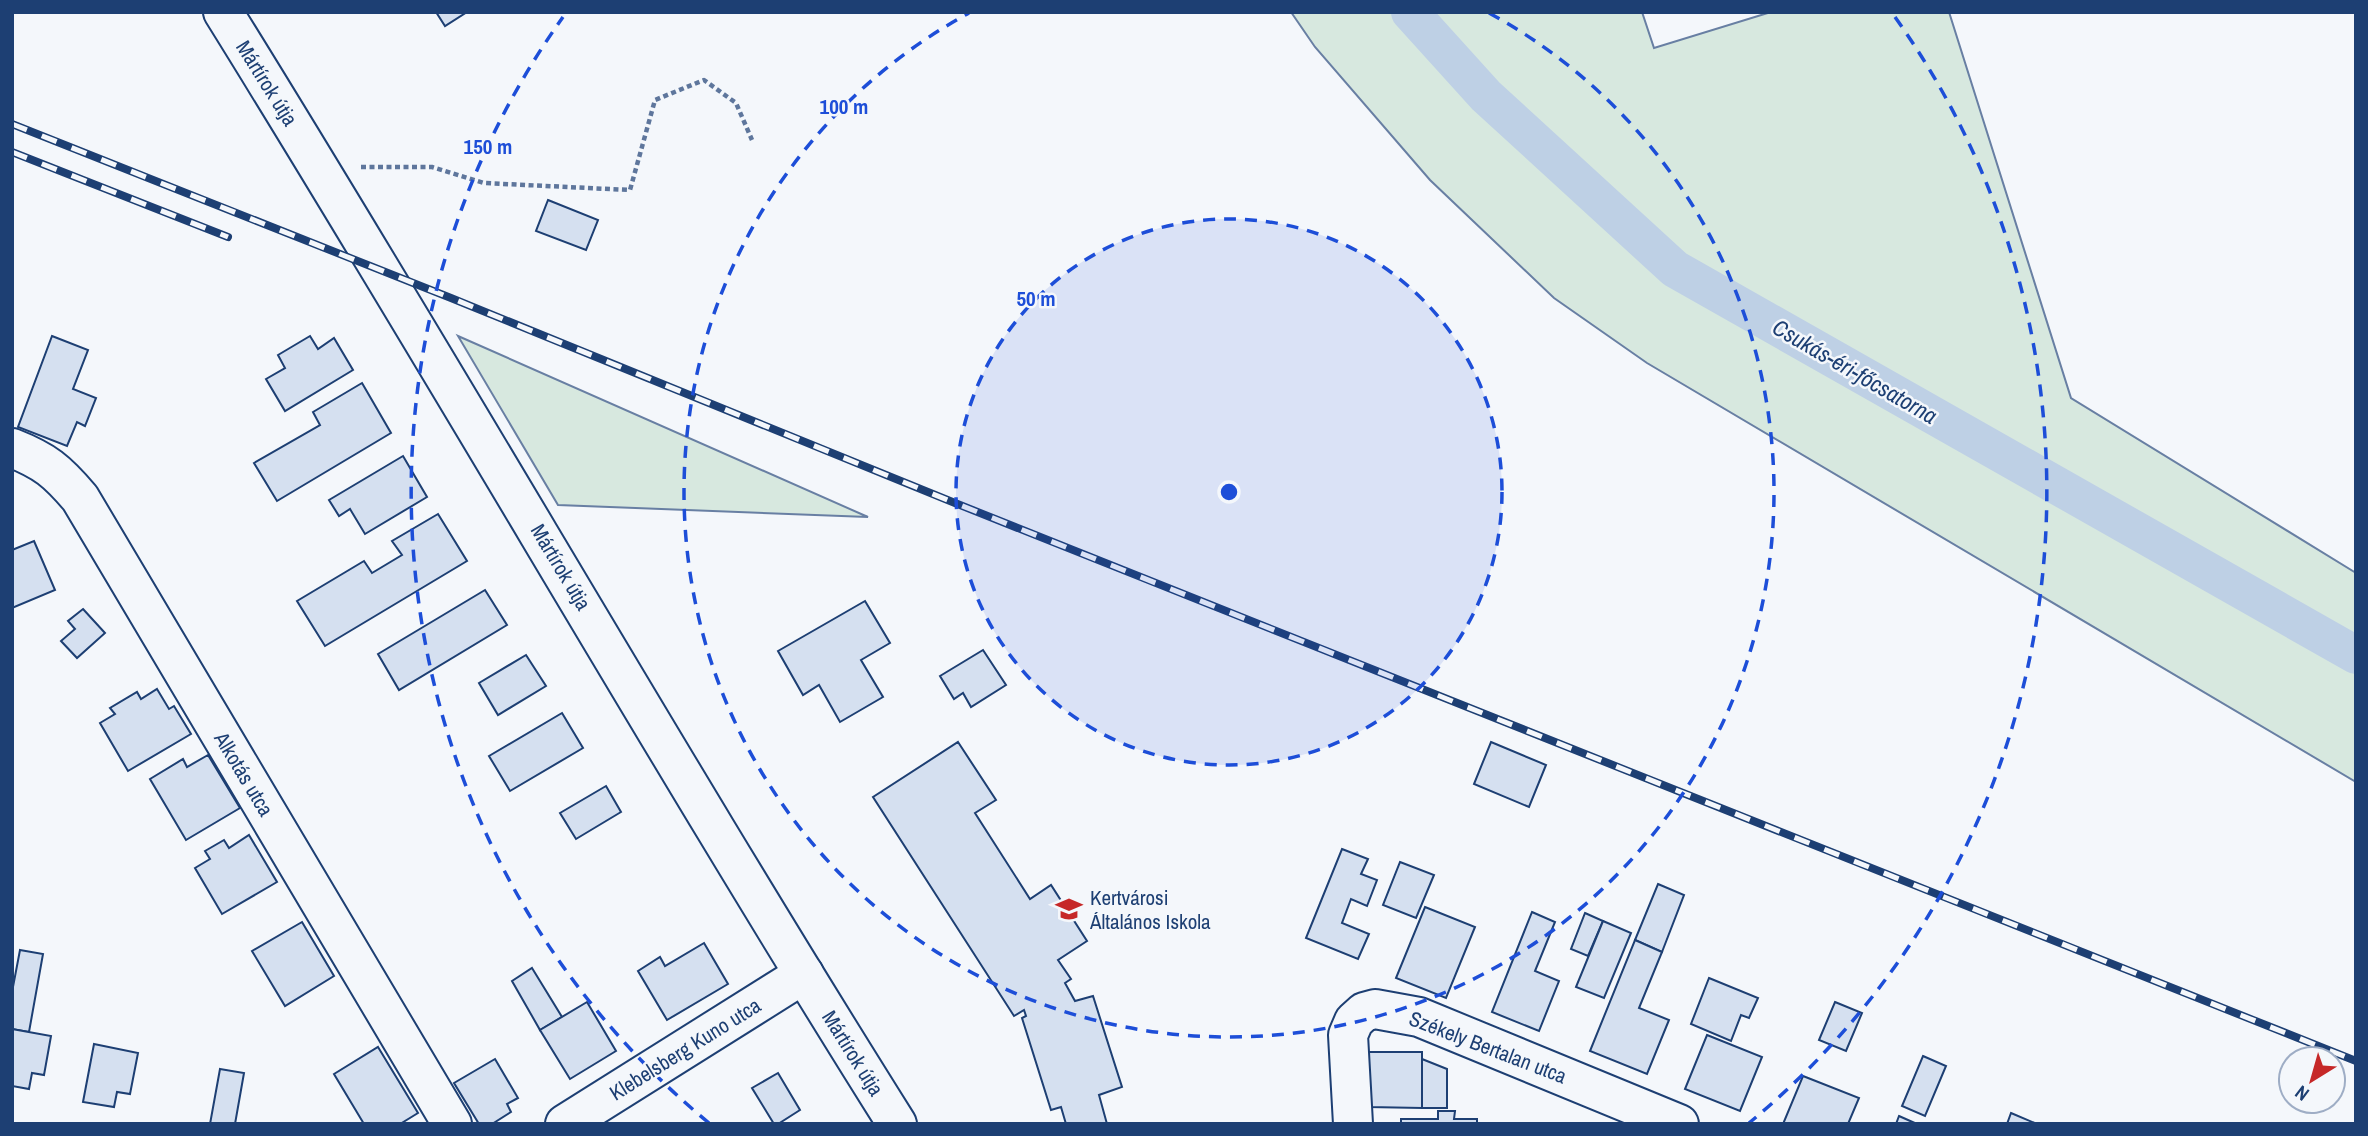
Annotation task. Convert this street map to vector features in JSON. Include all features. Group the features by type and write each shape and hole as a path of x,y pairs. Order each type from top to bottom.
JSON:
{"street":[{"name":"Mártírok útja","path":"222,12 322,171 804,974 897,1124"},
{"name":"Alkotás utca","path":"12,448 57,471 80,498 452,1124"},
{"name":"Klebelsberg Kuno utca","path":"565,1124 804,974"},
{"name":"Székely Bertalan utca","path":"1353,1124 1348,1035 1354,1021 1364,1012 1387,1009 1419,1017 1679,1124"}],"path":[{"path":"322,171 366,167 432,167 484,183 630,190 655,100 704,80 736,103 752,140"}],"shaded area":[{"path":"1291,12 1642,12 1654,48 1771,12 1949,12 2071,398 2356,573 2356,782 1647,363 1554,298 1430,180 1315,47"},
{"path":"458,336 868,517 558,505"}],"building":[{"path":"436,12 467,12 445,26"},
{"path":"548,200 598,220 586,250 536,231"},
{"path":"52,336 88,350 73,389 96,398 85,426 77,422 67,446 18,427"},
{"path":"310,336 318,349 334,338 353,370 285,411 266,379 285,368 278,355"},
{"path":"362,383 391,433 277,501 254,463 320,425 313,412"},
{"path":"403,456 427,497 365,534 350,509 339,516 329,500"},
{"path":"438,514 467,561 325,646 297,601 364,561 372,573 402,555 392,541"},
{"path":"34,541 55,590 12,608 12,550"},
{"path":"485,590 507,625 399,690 378,654"},
{"path":"865,601 890,643 861,660 883,697 840,722 819,685 803,695 778,651"},
{"path":"83,609 105,633 77,658 61,641 75,629 68,621"},
{"path":"983,650 1006,685 971,707 963,693 954,699 940,676"},
{"path":"526,655 546,686 498,715 479,683"},
{"path":"157,689 169,709 174,706 191,734 128,771 100,723 115,714 110,708 137,692 141,699"},
{"path":"562,713 583,748 510,791 489,756"},
{"path":"958,742 996,800 975,813 1030,899 1051,885 1087,941 1058,960 1071,979 1065,983 1075,1001 1093,996 1122,1087 1099,1095 1107,1124 1066,1124 1061,1107 1051,1110 1022,1018 1026,1016 1024,1010 1014,1016 873,797"},
{"path":"1491,742 1546,765 1529,807 1474,784"},
{"path":"208,755 240,808 186,840 150,779 183,759 187,767"},
{"path":"606,786 621,812 576,839 560,813"},
{"path":"249,835 277,882 222,914 195,868 210,859 205,851 224,840 229,848"},
{"path":"1342,849 1368,859 1361,874 1377,880 1367,906 1351,899 1342,923 1369,934 1358,959 1306,938"},
{"path":"1400,862 1434,875 1416,918 1383,905"},
{"path":"1658,884 1684,895 1662,952 1635,940"},
{"path":"1425,907 1475,927 1446,998 1396,978"},
{"path":"1532,912 1555,922 1535,971 1559,981 1539,1031 1492,1012"},
{"path":"1585,913 1603,921 1588,956 1571,949"},
{"path":"1603,921 1631,933 1604,998 1576,987"},
{"path":"302,922 334,976 285,1006 252,951"},
{"path":"1635,940 1662,952 1639,1008 1669,1020 1647,1074 1590,1051"},
{"path":"704,943 728,984 667,1020 638,971 660,957 665,966"},
{"path":"20,950 43,954 29,1032 12,1029 12,992"},
{"path":"532,968 562,1017 540,1030 512,981"},
{"path":"1709,978 1758,998 1749,1018 1741,1015 1731,1041 1691,1024"},
{"path":"587,1002 616,1051 570,1079 540,1030"},
{"path":"1835,1002 1862,1013 1846,1051 1819,1040"},
{"path":"12,1029 51,1036 44,1075 32,1073 29,1089 12,1086"},
{"path":"1707,1035 1762,1057 1740,1111 1685,1089"},
{"path":"94,1044 138,1053 130,1094 117,1092 114,1107 83,1102"},
{"path":"378,1047 418,1113 400,1124 364,1124 334,1074"},
{"path":"1368,1052 1422,1052 1422,1108 1368,1107"},
{"path":"1923,1056 1946,1066 1925,1116 1902,1106"},
{"path":"495,1059 518,1098 507,1104 511,1112 492,1124 479,1124 454,1083"},
{"path":"1422,1059 1447,1069 1447,1108 1422,1108"},
{"path":"220,1069 244,1073 235,1124 210,1124"},
{"path":"778,1073 800,1110 774,1124 752,1088"},
{"path":"1803,1076 1859,1098 1848,1124 1783,1124"},
{"path":"1438,1111 1455,1111 1454,1119 1477,1119 1477,1124 1401,1124 1401,1119 1438,1119"},
{"path":"2011,1113 2037,1124 2007,1124"},
{"path":"1899,1116 1917,1124 1896,1124"}],"waterway":[{"name":"Csukás-éri-főcsatorna","path":"1410,12 1486,96 1675,269 2356,655"}],"railway":[{"path":"12,124 2356,1061"},
{"path":"12,152 228,237"}],"place":[{"name":"Kertvárosi Általános Iskola","path":"1069,909"}]}
